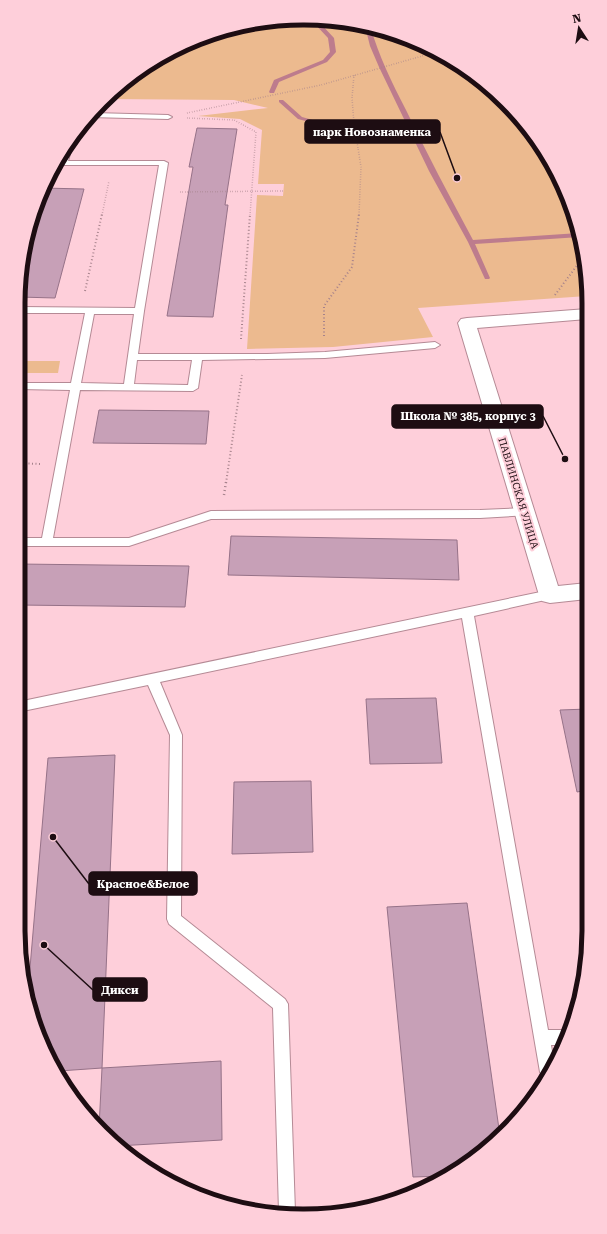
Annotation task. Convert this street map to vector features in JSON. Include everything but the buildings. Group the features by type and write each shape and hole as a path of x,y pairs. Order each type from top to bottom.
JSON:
{"street":[{"name":"ПАВЛИНСКАЯ УЛИЦА","path":"550,595 466,323 582,314"},
{"path":"550,595 582,592"}],"lane":[{"path":"98,116 168,117"},
{"path":"63,163 164,163 129,387"},
{"path":"25,310 140,311"},
{"path":"47,542 76,387 85,310"},
{"path":"134,357 324,355 435,345"},
{"path":"25,386 193,388 196,357"},
{"path":"25,542 129,542 210,515 480,514 525,512"},
{"path":"25,706 550,595"},
{"path":"467,612 547,1066"},
{"path":"152,679 176,735 174,919 280,1004 287,1208"},
{"path":"542,1038 561,1037"}],"path":[{"path":"168,117 322,85 428,54"},
{"path":"324,355 324,306 352,267 360,210 361,167 354,123 352,98 354,75"},
{"path":"168,117 234,120 256,132 241,340"},
{"path":"85,310 112,163"},
{"path":"160,192 283,191"},
{"path":"525,319 544,309 579,262"},
{"path":"221,515 244,357"}],"shaded area":[{"path":"304,25 340,27 358,30 376,34 410,46 443,62 487,94 513,120 545,164 561,197 573,231 580,267 582,296 418,308 433,337 333,347 247,349 257,195 283,196 284,184 258,184 262,130 240,119 198,116 268,108 234,100 115,99 149,72 180,54 197,46 231,34 267,27"},
{"path":"25,361 60,361 58,373 25,373"}],"waterway":[{"path":"272,92 276,81 325,61 333,52 331,38 320,26"},
{"path":"369,32 382,67 432,171 471,242"},
{"path":"281,101 300,118 335,127"},
{"path":"471,242 574,235"},
{"path":"471,242 487,278"}],"place":[{"name":"парк Новознаменка","path":"457,178"},
{"name":"Школа № 385, корпус 3","path":"565,459"},
{"name":"Красное&Белое","path":"53,837"},
{"name":"Дикси","path":"44,945"}]}
